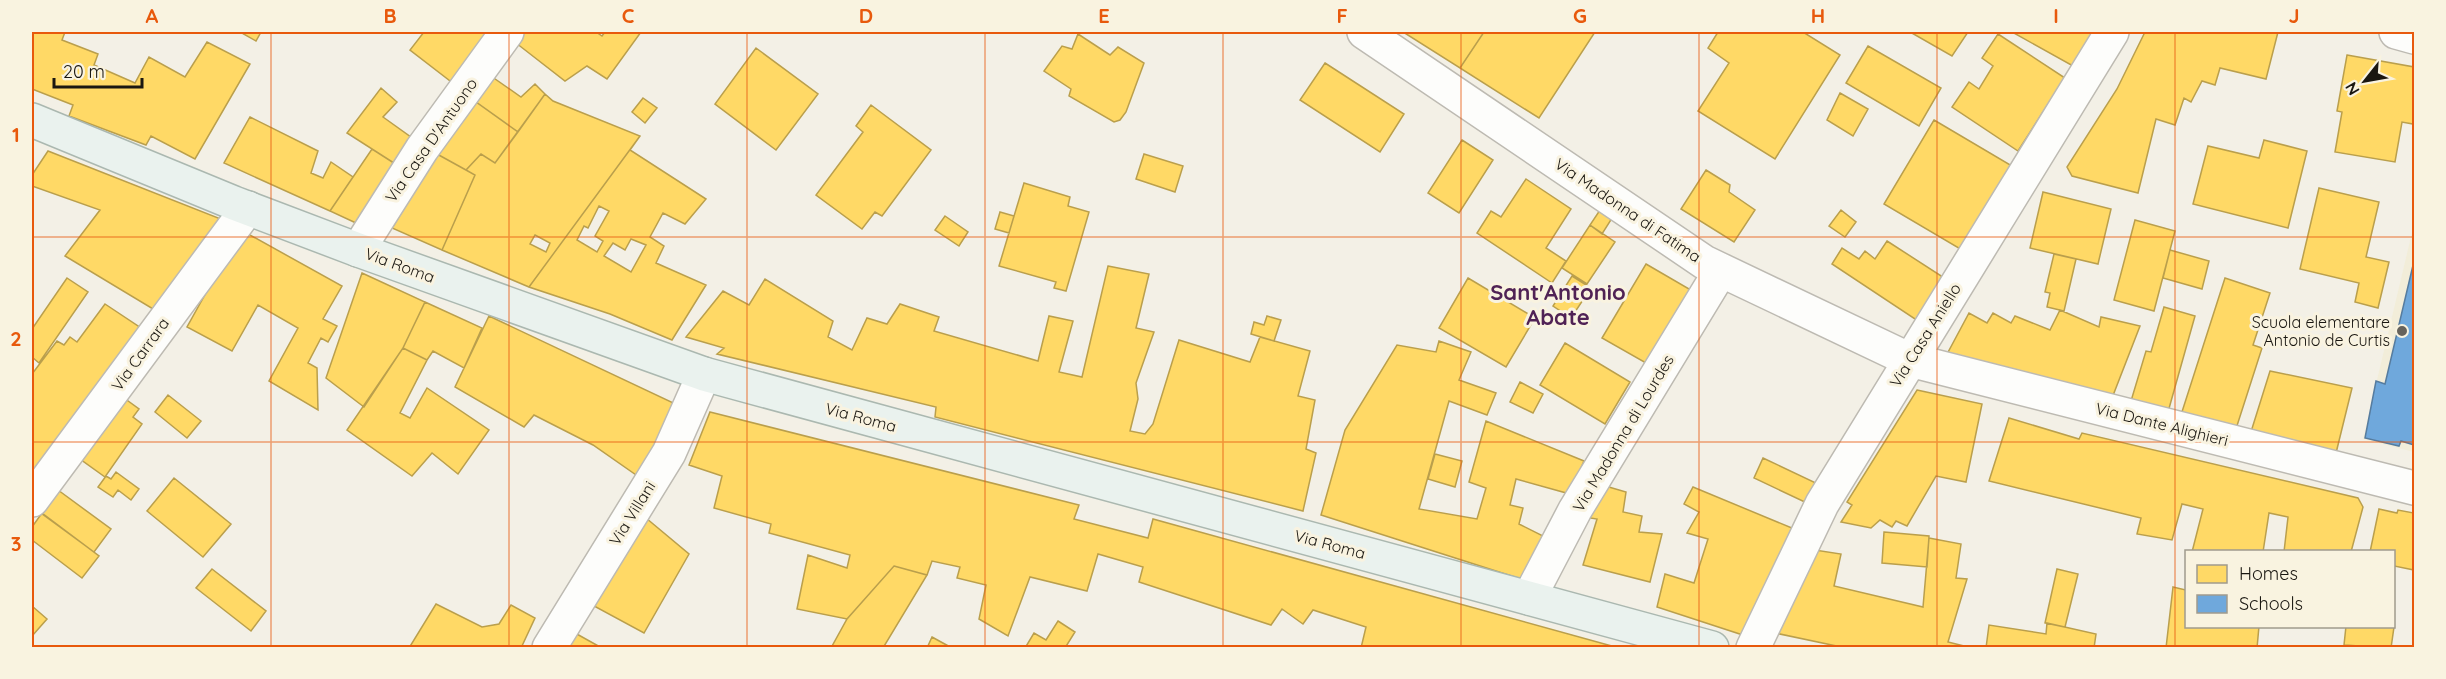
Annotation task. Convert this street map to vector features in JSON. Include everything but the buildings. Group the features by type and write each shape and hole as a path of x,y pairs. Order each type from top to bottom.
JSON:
{"main road":[{"name":"Via Roma","path":"32,120 358,250 704,374 1712,648"}],"street":[{"name":"Via Casa D'Antuono","path":"358,250 422,149 507,32"},
{"name":"Via Madonna di Fatima","path":"1364,32 1704,262 1910,360"},
{"name":"Via Casa Aniello","path":"1753,648 1822,504 2112,32"},
{"path":"2396,32 2415,37"},
{"name":"Via Carrara","path":"32,500 248,208"},
{"name":"Via Madonna di Lourdes","path":"1529,598 1575,510 1721,270"},
{"name":"Via Dante Alighieri","path":"1910,360 2415,488"},
{"name":"Via Villani","path":"549,648 669,453 704,374"}],"shaded area":[{"name":"Scuola elementare Antonio de Curtis","path":"2414,224 2414,452 2363,439"}],"place":[{"name":"Scuola elementare Antonio de Curtis","path":"2402,331"}],"district":[{"name":"Sant'Antonio Abate","path":"1558,304"}]}
